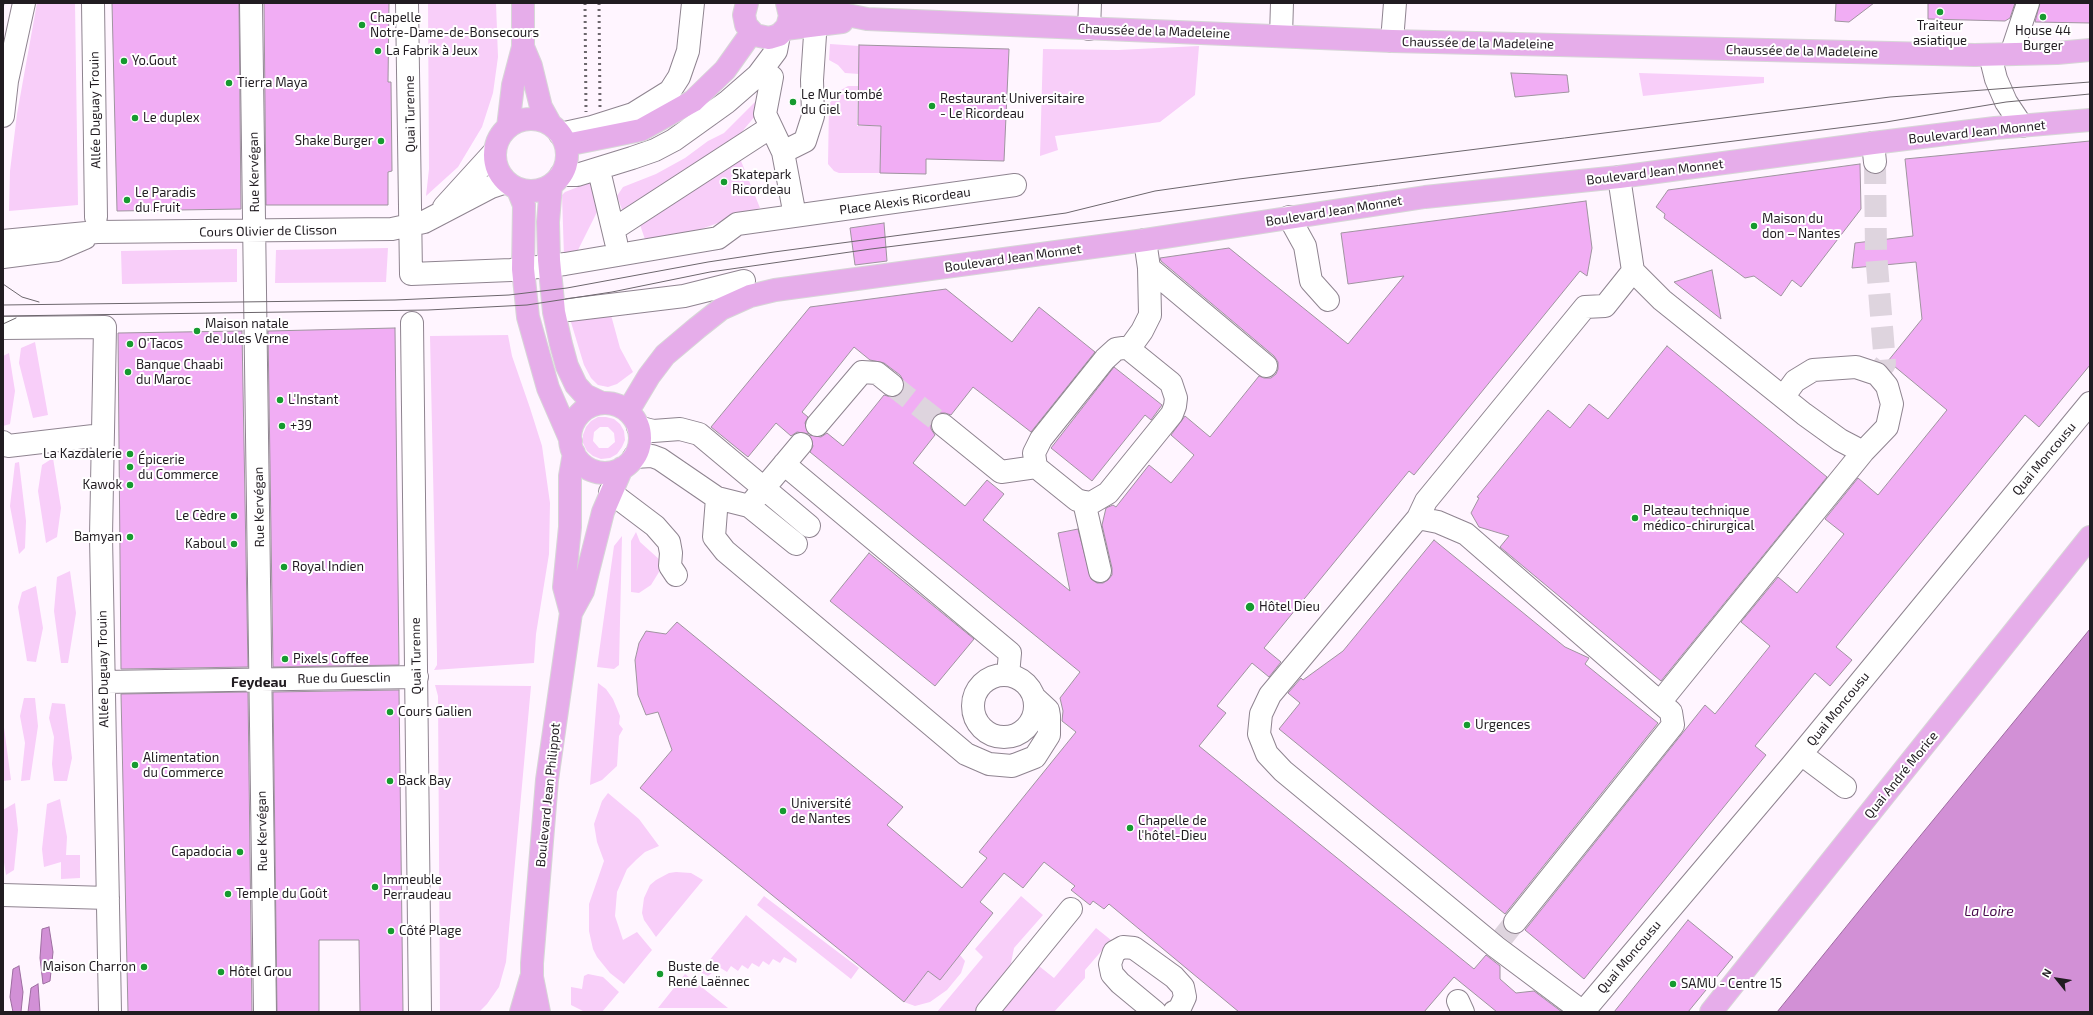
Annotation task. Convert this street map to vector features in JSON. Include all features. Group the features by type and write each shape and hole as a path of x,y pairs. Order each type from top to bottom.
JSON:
{"main road":[{"path":"508,127 513,85 523,47 523,3"},
{"path":"782,32 790,16 787,3"},
{"name":"Chaussée de la Madeleine","path":"787,3 867,19 1392,41 2001,54 2090,50"},
{"path":"572,447 572,429 578,417 586,409 602,404 618,405 633,419 640,443 628,463 607,473 595,471 584,466 572,447 548,388 516,269 524,205 512,186 497,168 495,151 500,135 508,127 520,120 529,119 543,121 559,135 641,130 693,101 725,70 752,32 745,22 744,12 746,4"},
{"name":"Chaussée de la Madeleine","path":"752,32 765,38 782,32 867,19"},
{"path":"523,47 531,66 541,107 559,135 566,161 556,180 548,222 554,312 567,366 576,385 584,395 602,404"},
{"name":"Boulevard Jean Monnet","path":"633,419 649,376 665,356 721,309 750,296 775,290 1145,240 1425,197 1874,153 2022,126 2090,120"},
{"path":"512,186 538,191 556,180"},
{"name":"Boulevard Jean Philippot","path":"571,613 564,587 569,533 572,447"},
{"name":"Boulevard Jean Philippot","path":"521,1012 532,976 547,780 571,613 583,591 596,532 610,492 628,463"},
{"name":"Quai André Morice","path":"1711,1012 2090,537"},
{"name":"Boulevard Jean Philippot","path":"532,976 540,1012"}],"street":[{"path":"3,116 7,81 24,3"},
{"name":"Allée Duguay Trouin","path":"93,3 97,225"},
{"name":"Rue Kervégan","path":"251,3 265,1012"},
{"name":"Quai Turenne","path":"407,3 411,274 516,269"},
{"path":"559,135 592,127 633,114 670,91 679,77 688,51 693,3"},
{"path":"1089,29 1090,3"},
{"path":"1281,36 1282,3"},
{"path":"1392,41 1395,3"},
{"path":"2022,126 2006,102 1996,79 2001,54 2028,3"},
{"path":"556,180 626,160 655,150 674,140 727,102 758,75 776,51 782,32"},
{"path":"783,152 805,141 813,116 812,80 815,35"},
{"path":"772,77 766,114 783,152 795,216"},
{"path":"614,230 772,127"},
{"name":"Cours Olivier de Clisson","path":"436,216 479,166 495,151"},
{"path":"1619,178 1633,271 1662,300 1840,440 1862,452"},
{"path":"601,179 614,230 618,255"},
{"name":"Place Alexis Ricordeau","path":"516,269 550,266 718,238 737,224 1016,185"},
{"name":"Cours Olivier de Clisson","path":"3,241 97,225 255,231 382,230 424,222 491,187 512,186"},
{"path":"1289,218 1305,246 1311,281 1328,300"},
{"path":"3,257 57,250 97,225"},
{"path":"1129,349 1142,331 1150,314 1149,268 1145,240"},
{"path":"1149,268 1266,366"},
{"path":"1583,1012 1505,935 1284,771 1267,754 1259,734 1261,714 1270,695 1418,518 1426,501 1586,307 1604,306 1633,271"},
{"path":"569,310 684,296 744,281"},
{"name":"Quai Turenne","path":"412,323 420,1012"},
{"name":"Allée Duguay Trouin","path":"3,328 106,327 100,536 110,1012"},
{"path":"1116,349 1129,349 1171,383 1176,398 1175,406 1172,414 1108,493 1091,503 1077,500 1036,467 1034,453 1041,440 1110,354 1116,349"},
{"path":"1661,701 1862,452 1887,427 1892,404 1887,386 1878,374 1856,367 1813,370 1795,381 1784,396"},
{"path":"817,425 862,372 877,373 892,385"},
{"name":"Quai Moncousu","path":"1583,1012 1801,754 2090,403"},
{"path":"633,419 653,431 680,429 698,434 809,526"},
{"path":"943,425 1001,472 1036,467"},
{"path":"3,442 8,446 102,435"},
{"path":"748,506 801,444"},
{"path":"628,463 652,456 660,459 717,498 748,506 796,544"},
{"path":"784,464 1010,653 1008,675"},
{"path":"610,492 655,526 669,542 671,552 670,566 676,575"},
{"path":"717,498 714,537 725,551 966,754 989,764 1012,766 1035,757 1049,735 1048,710 1034,697 1028,687 1020,680 1008,675 997,676 987,680 978,688 973,698 973,715 978,725 987,733 997,737 1013,736 1022,731 1032,720 1035,709 1034,697"},
{"path":"1084,502 1100,571"},
{"path":"1418,518 1438,522 1466,534 1661,701 1671,712 1673,725 1505,935"},
{"name":"Rue du Guesclin","path":"104,682 417,677"},
{"path":"1801,754 1846,788"},
{"path":"3,895 108,898"},
{"path":"987,1012 1071,909"},
{"path":"1155,1012 1120,983 1112,974 1110,964 1114,952 1123,947 1134,948 1174,978 1183,987 1185,997 1179,1010 1174,1012"}],"shaded area":[{"path":"37,3 75,3 78,205 9,211 10,171 17,114"},
{"path":"428,3 496,3 498,57 493,93 482,127 458,167 426,196 429,169"},
{"path":"830,44 859,46 859,74 845,73 838,65 829,60"},
{"path":"1199,46 1195,95 1160,122 1055,136 1058,150 1040,156 1043,49 1118,50"},
{"path":"1639,73 1764,77 1764,83 1643,96"},
{"path":"848,86 858,86 857,126 889,126 881,139 880,173 839,173 834,171 828,164 829,104 841,90"},
{"path":"757,100 761,109 730,146 624,215 617,196 623,187 656,174 685,158 708,141 724,133"},
{"name":"Skatepark Ricordeau","path":"739,156 760,208 648,248 638,219"},
{"path":"591,182 597,212 575,256 564,257 562,195 565,192"},
{"path":"388,248 386,282 275,283 276,250"},
{"path":"237,249 237,282 122,284 121,251"},
{"path":"611,315 620,348 633,372 617,384 608,387 598,385 591,378 584,365 570,319"},
{"path":"508,335 512,356 542,446 550,503 549,554 536,634 534,663 434,670 437,665 437,654 430,336"},
{"path":"35,342 48,415 33,418 19,363 21,348"},
{"path":"9,353 15,391 10,424 3,426 3,356"},
{"path":"598,417 606,417 614,419 620,424 624,431 625,440 617,454 610,458 601,459 593,456 587,451 583,443 583,435 586,427 591,421","holes":["600,427 608,427 614,433 615,442 608,448 599,448 593,441 594,432"]},
{"path":"53,458 61,508 57,537 46,543 38,491 42,465"},
{"path":"19,462 26,521 25,548 19,554 10,506 15,463"},
{"path":"636,532 640,542 660,560 659,572 651,585 639,593 631,592 631,541"},
{"path":"622,536 619,665 614,669 597,667 614,546"},
{"path":"70,571 76,613 68,663 61,663 54,611 57,577"},
{"path":"36,586 43,628 36,662 27,661 18,607 22,592"},
{"path":"598,683 606,689 613,699 620,716 619,724 623,729 619,736 617,766 602,780 590,785"},
{"path":"435,685 531,686 506,962 499,987 487,1004 479,1012 440,1012 438,696"},
{"path":"24,698 35,698 38,726 30,780 21,781 25,743 20,716"},
{"path":"52,703 65,704 72,758 67,781 54,781 52,764 54,737 49,718"},
{"path":"3,720 11,780 3,781"},
{"path":"608,793 639,819 659,846 645,852 627,869 617,892 615,916 623,940 637,932 652,950 624,984 610,973 597,957 593,949 589,931 589,904 604,861 597,842 594,824 602,801"},
{"path":"60,799 67,837 66,855 80,855 80,878 61,879 61,862 44,867 42,849 47,804"},
{"path":"15,803 18,830 14,870 6,875 3,856 3,810"},
{"path":"669,873 691,873 703,880 656,937 644,920 642,913 644,898 650,885 656,880"},
{"path":"764,896 859,968 851,979 757,905"},
{"path":"1021,896 1043,915 1014,948 1010,968 974,1012 937,1012 983,957 975,949"},
{"path":"746,915 797,959 796,963 784,957 780,963 773,959 769,965 763,961 759,967 752,963 748,969 742,965 738,971 731,966 727,972 719,967 708,976 700,972"},
{"path":"1096,928 1111,940 1085,970 1085,978 1054,1012 1000,1012 1039,966 1054,978"},
{"path":"960,955 965,961 961,973 947,990 930,1002 915,1006 904,1002 928,971"},
{"path":"588,974 603,977 619,992 602,1012 583,1011 571,1005 571,987 582,989 584,976"},
{"path":"685,974 728,1008 658,1008"}],"water":[{"name":"La Loire","path":"2090,629 2090,1012 1777,1012 1884,880"},
{"path":"49,927 53,952 50,981 43,984 40,958 42,929"},
{"path":"19,966 23,992 21,1012 13,1012 10,997 13,969"},
{"path":"38,984 40,1012 28,1012 31,988"}],"building":[{"path":"112,3 239,3 241,209 117,211"},
{"path":"264,3 389,3 388,82 391,82 392,171 388,172 388,205 266,205"},
{"path":"1836,3 1874,3 1849,22 1835,21"},
{"path":"1928,3 2015,3 2010,18 2005,21 1928,19"},
{"path":"2040,3 2090,3 2090,23 2035,22"},
{"name":"Restaurant Universitaire - Le Ricordeau","path":"859,45 1009,49 1004,161 926,159 926,174 880,173 881,126 858,125"},
{"path":"1511,73 1567,75 1569,92 1515,97"},
{"path":"2090,141 2090,365 2039,427 2025,415 1836,647 1852,660 1830,686 1815,673 1755,746 1766,755 1584,979 1525,930 1705,705 1715,714 1770,646 1741,622 1778,577 1797,593 1844,534 1825,519 1858,478 1878,495 1947,410 1888,361 1922,319 1916,262 1852,268 1855,243 1913,236 1905,159"},
{"name":"Maison du don – Nantes","path":"1860,164 1861,209 1801,287 1792,280 1781,296 1754,276 1745,278 1664,218 1665,214 1656,207 1668,190"},
{"path":"1586,201 1592,248 1587,276 1580,271 1414,475 1409,471 1264,648 1281,662 1269,677 1252,663 1217,706 1226,713 1199,746 1474,969 1486,955 1500,966 1500,979 1516,993 1534,991 1562,1012 1497,1012 1454,977 1424,1012 1239,1012 1109,904 1104,909 1093,901 1090,905 1071,890 1075,886 1044,862 1023,888 1004,873 980,902 993,913 940,980 928,971 904,1002 640,788 672,750 658,712 646,715 638,695 635,660 639,643 646,631 666,634 677,622 903,807 887,825 962,888 987,858 979,852 1076,732 1062,721 1063,711 1060,698 1080,672 810,452 813,446 809,435 821,437 827,433 843,446 884,395 896,397 901,393 904,386 900,375 884,363 870,360 854,347 802,412 808,417 805,423 809,434 797,432 791,436 776,423 748,457 711,427 810,307 946,289 1012,342 1039,307 1095,352 1031,432 973,387 951,415 939,413 933,417 931,429 935,435 913,463 965,506 987,480 1004,494 983,520 1070,591 1058,533 1078,529 1091,579 1097,583 1103,583 1108,580 1112,575 1112,568 1102,525 1106,508 1113,505 1116,507 1149,465 1171,483 1194,455 1171,435 1185,416 1210,437 1259,376 1271,378 1276,374 1278,369 1278,362 1274,356 1161,261 1160,258 1229,248 1348,344 1404,276 1348,284 1341,233"},
{"path":"884,223 887,261 855,265 850,228"},
{"path":"1712,270 1721,319 1674,282"},
{"path":"395,328 399,665 273,667 268,331"},
{"path":"242,331 248,667 121,669 118,333"},
{"name":"Plateau technique médico-chirurgical","path":"1667,346 1827,477 1661,681 1500,547 1509,536 1479,527 1471,513 1479,498 1477,497 1548,410 1570,428 1589,404 1608,419"},
{"path":"1114,367 1162,405 1151,420 1145,415 1092,481 1051,448"},
{"name":"Urgences","path":"1434,540 1565,647 1589,658 1585,664 1658,723 1505,914 1279,729 1300,703 1288,693 1301,678 1303,680 1343,651"},
{"path":"869,553 974,639 935,686 830,601"},
{"path":"399,690 403,1012 360,1012 359,940 319,940 319,1012 277,1012 273,692"},
{"path":"248,692 252,1012 128,1012 121,694"},
{"name":"SAMU - Centre 15","path":"1688,920 1733,957 1688,1012 1614,1012"}],"tunnel":[{"path":"1875,162 1876,253 1885,364 1877,374"},
{"path":"892,385 943,425"},
{"path":"1503,937 1515,922"}],"tram line":[{"path":"3,9 4,3"},
{"path":"3,305 395,300 509,295 567,288 708,262 774,252 1066,213 1155,191 1239,179 1890,97 2090,82"},
{"path":"3,316 428,310 527,305 612,292 710,272 871,249 1886,122 2006,102 2090,94"},
{"path":"3,284 22,297 39,302"},
{"path":"3,324 16,318"}],"railway":[{"path":"585,3 586,112"},
{"path":"599,3 600,109"}],"place":[{"name":"Traiteur asiatique","path":"1940,12"},
{"name":"House 44 Burger","path":"2043,17"},
{"name":"Chapelle Notre-Dame-de-Bonsecours","path":"362,25"},
{"name":"La Fabrik à Jeux","path":"378,51"},
{"name":"Yo.Gout","path":"124,61"},
{"name":"Tierra Maya","path":"229,83"},
{"name":"Le Mur tombé du Ciel","path":"793,102"},
{"name":"Restaurant Universitaire - Le Ricordeau","path":"932,106"},
{"name":"Le duplex","path":"135,118"},
{"name":"Shake Burger","path":"381,141"},
{"name":"Skatepark Ricordeau","path":"724,182"},
{"name":"Le Paradis du Fruit","path":"127,200"},
{"name":"Maison du don – Nantes","path":"1754,226"},
{"name":"Maison natale de Jules Verne","path":"197,331"},
{"name":"O'Tacos","path":"130,344"},
{"name":"Banque Chaabi du Maroc","path":"128,372"},
{"name":"L'Instant","path":"280,400"},
{"name":"+39","path":"282,426"},
{"name":"La Kazdalerie","path":"130,454"},
{"name":"Épicerie du Commerce","path":"130,467"},
{"name":"Kawok","path":"130,485"},
{"name":"Le Cèdre","path":"234,516"},
{"name":"Plateau technique médico-chirurgical","path":"1635,518"},
{"name":"Bamyan","path":"130,537"},
{"name":"Kaboul","path":"234,544"},
{"name":"Royal Indien","path":"284,567"},
{"name":"Hôtel Dieu","path":"1250,607"},
{"name":"Pixels Coffee","path":"285,659"},
{"name":"Cours Galien","path":"390,712"},
{"name":"Urgences","path":"1467,725"},
{"name":"Alimentation du Commerce","path":"135,765"},
{"name":"Back Bay","path":"390,781"},
{"name":"Université de Nantes","path":"783,811"},
{"name":"Chapelle de l'hôtel-Dieu","path":"1130,828"},
{"name":"Capadocia","path":"240,852"},
{"name":"Immeuble Perraudeau","path":"375,887"},
{"name":"Temple du Goût","path":"228,894"},
{"name":"Côté Plage","path":"391,931"},
{"name":"Maison Charron","path":"144,967"},
{"name":"Hôtel Grou","path":"221,972"},
{"name":"Buste de René Laënnec","path":"660,974"},
{"name":"SAMU - Centre 15","path":"1673,984"}],"district":[{"name":"Feydeau","path":"259,682"}]}
